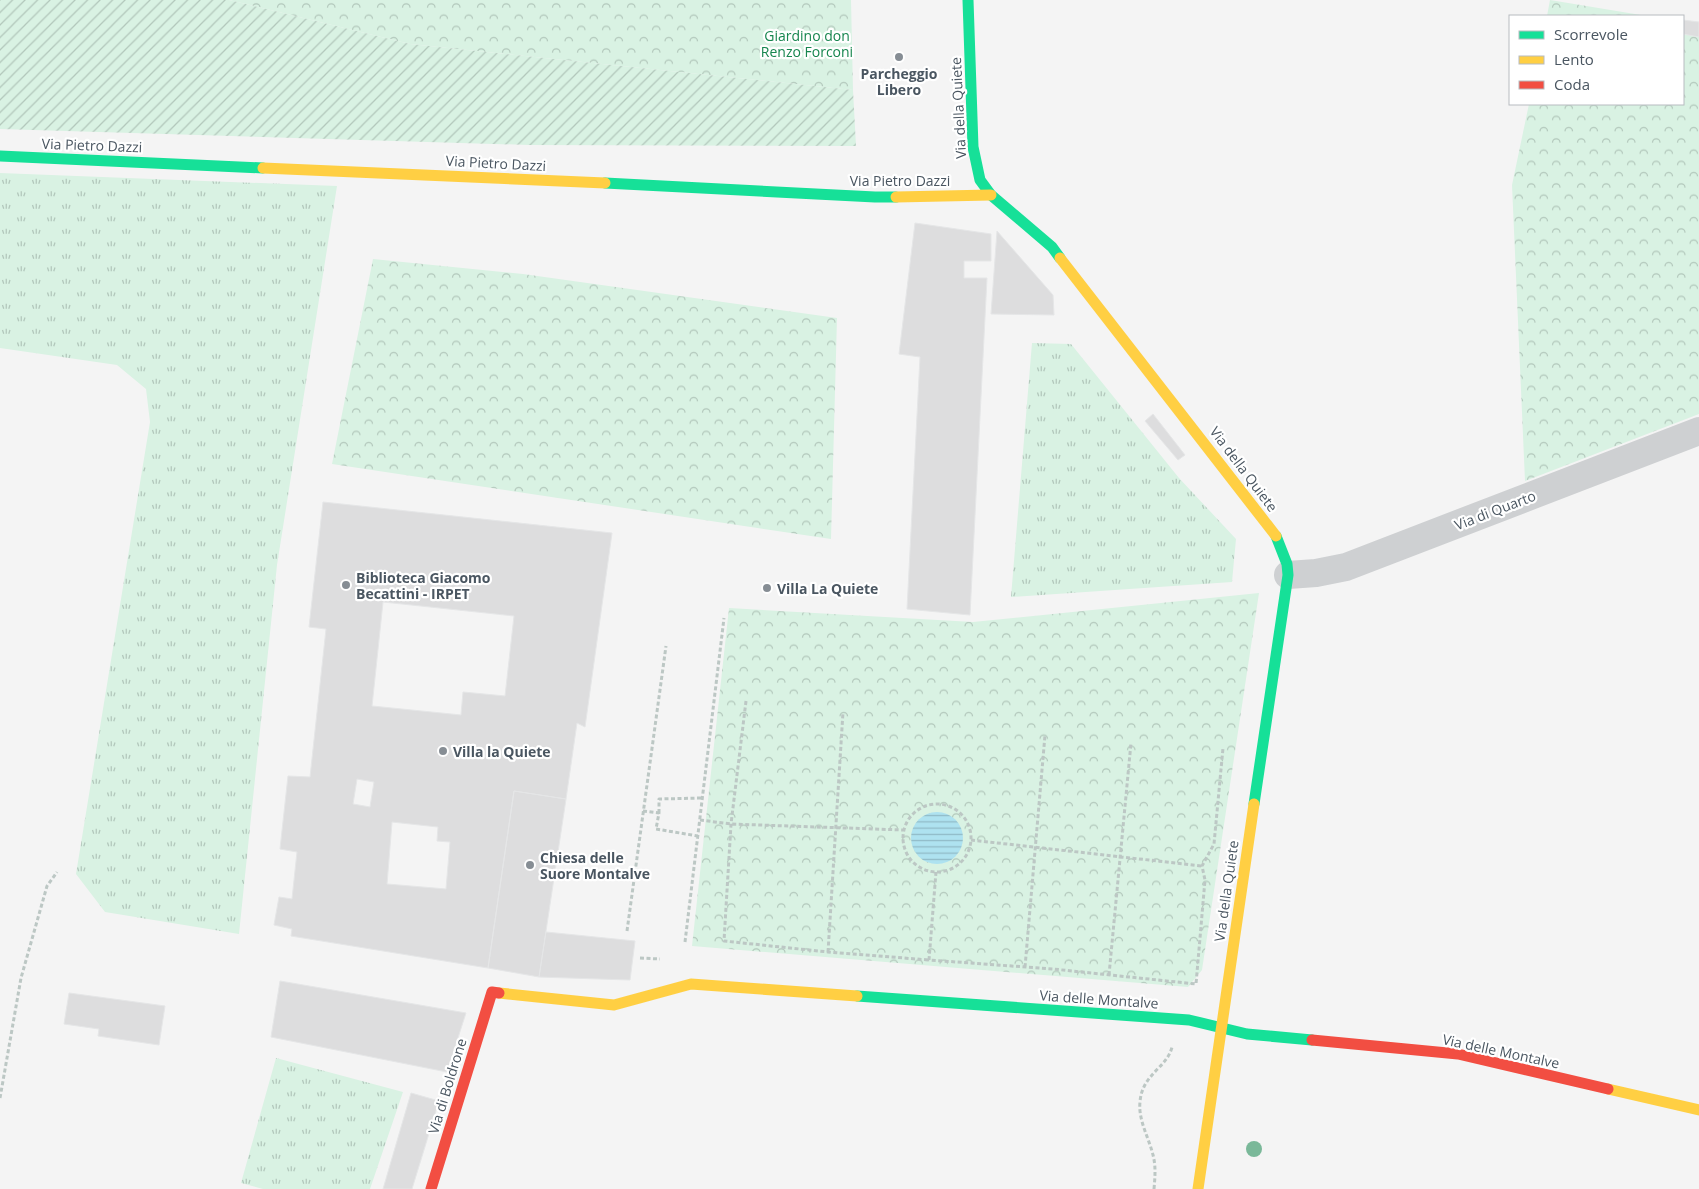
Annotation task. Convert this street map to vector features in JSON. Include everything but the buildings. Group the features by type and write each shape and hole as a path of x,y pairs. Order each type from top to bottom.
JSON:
{"street":[{"name":"Via della Quiete","path":"968,0 973,147 980,180 991,195 1052,247 1276,536 1287,564 1288,575 1198,1189"},
{"name":"Via Pietro Dazzi","path":"0,156 875,197 991,195"},
{"name":"Via di Quarto","path":"1288,575 1316,573 1346,567 1699,431"},
{"name":"Via delle Montalve","path":"492,992 614,1006 691,984 1176,1019 1201,1022 1221,1029 1247,1034 1458,1054 1699,1110"},
{"name":"Via di Boldrone","path":"430,1189 492,992"}],"path":[{"path":"685,942 724,618"},
{"path":"627,931 666,646"},
{"path":"746,702 732,824 724,941 828,952 1025,967 1196,984 1205,880 1202,866 1214,844 1223,748"},
{"path":"828,952 843,712"},
{"path":"1025,967 1045,735"},
{"path":"1109,975 1132,743"},
{"path":"698,836 656,829 659,799 702,798"},
{"path":"946,804 957,810 965,818 970,828 971,840 969,851 963,861 954,868 943,872 920,868 906,852 902,842 903,830 907,820 924,805 946,804"},
{"path":"643,811 659,813"},
{"path":"700,820 732,824 903,830"},
{"path":"971,840 1202,866"},
{"path":"0,1098 21,978 48,886 57,872"},
{"path":"929,960 936,872"},
{"path":"1154,1189 1156,1174 1153,1154 1142,1122 1140,1103 1144,1085 1152,1073 1170,1055 1176,1019"}],"green space":[{"path":"0,0 229,0 410,44 853,90 856,146 529,145 0,129"},
{"name":"Giardino don Renzo Forconi","path":"229,0 851,0 853,90 410,44"},
{"path":"1550,0 1641,15 1547,15"},
{"path":"1684,22 1699,25 1699,414 1525,481 1512,185 1529,105 1684,105"},
{"path":"0,173 337,186 277,565 239,934 105,912 76,874 150,422 146,389 117,365 0,348"},
{"path":"373,259 523,274 837,318 831,539 332,464"},
{"path":"1032,343 1071,344 1179,478 1236,539 1232,582 1011,597"},
{"path":"1259,593 1202,970 1188,987 692,946 729,608 973,622"},
{"path":"276,1058 403,1092 370,1189 263,1189 241,1183"}],"water":[{"path":"937,812 947,814 955,820 961,828 963,838 961,848 955,856 947,862 937,864 927,862 919,856 913,848 911,838 913,828 919,820 927,814"}],"traffic: fast":[{"path":"968,0 973,147 980,180 991,195 1052,247 1060,258"},
{"path":"0,156 263,168"},
{"path":"605,183 896,197"},
{"path":"1254,804 1288,575 1287,564 1276,536"},
{"path":"857,996 1189,1020 1247,1034 1312,1040"}],"traffic: slow":[{"path":"263,168 605,183"},
{"path":"896,197 991,195"},
{"path":"1060,258 1276,536"},
{"path":"1198,1189 1254,804"},
{"path":"499,993 614,1005 691,984 857,996"},
{"path":"1608,1089 1699,1110"}],"traffic: jam":[{"path":"431,1189 492,992 499,993"},
{"path":"1312,1040 1458,1054 1608,1089"}],"place":[{"name":"Parcheggio Libero","path":"899,57"},
{"name":"Biblioteca Giacomo Becattini - IRPET","path":"346,585"},
{"name":"Villa La Quiete","path":"767,588"},
{"name":"Villa la Quiete","path":"443,751"},
{"name":"Chiesa delle Suore Montalve","path":"530,865"}]}
